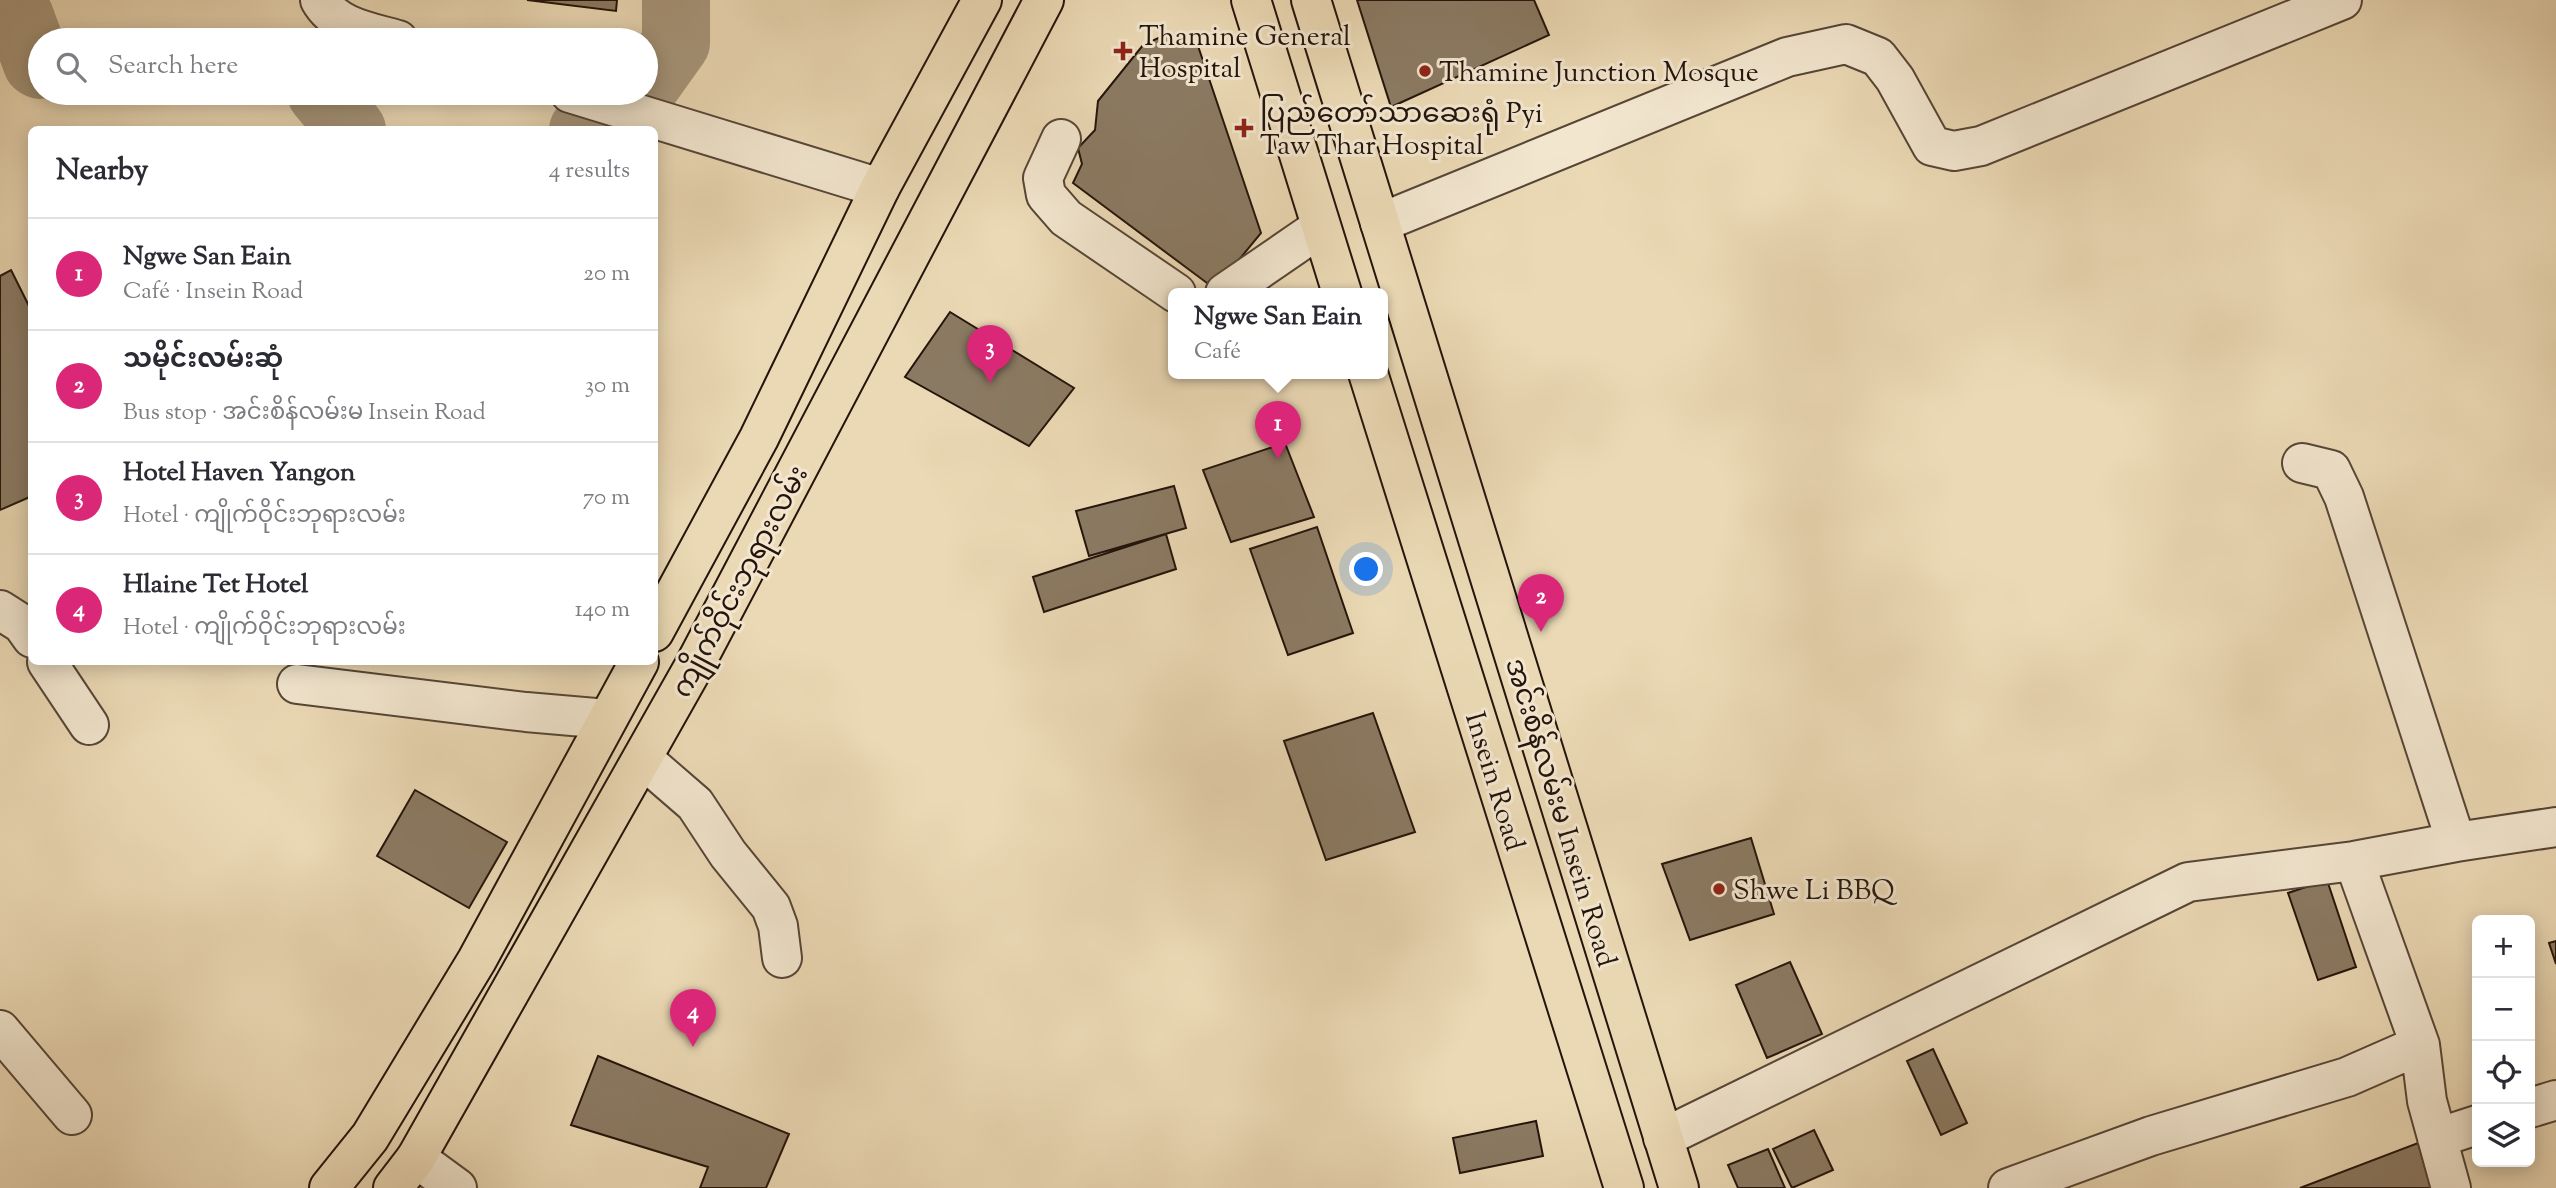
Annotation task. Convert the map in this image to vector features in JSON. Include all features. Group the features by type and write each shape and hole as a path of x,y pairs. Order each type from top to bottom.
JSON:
{"main road":[{"name":"ကျိုက်ဝိုင်းဘုရားလမ်း","path":"658,625 759,438 880,188 982,0"},
{"path":"1251,0 1340,288"},
{"path":"1311,0 1375,209"},
{"name":"ကျိုက်ဝိုင်းဘုရားလမ်း","path":"393,1188 416,1157 643,759 795,477 1043,1"},
{"name":"အင်းစိန်လမ်းမ Insein Road","path":"1375,209 1678,1188"},
{"name":"Insein Road","path":"1370,379 1624,1188"},
{"name":"ကျိုက်ဝိုင်းဘုရားလမ်း","path":"329,1188 370,1137 477,960 637,665"}],"street":[{"path":"320,0 326,10 347,25 357,28"},
{"path":"1375,209 1787,57 1846,44 1878,57 1895,79 1932,146 1954,152 1981,146 2342,0"},
{"path":"608,105 880,188"},
{"path":"1060,139 1043,178 1046,195 1066,218 1168,288"},
{"path":"1232,288 1321,227"},
{"path":"2302,463 2331,470 2344,497 2456,842"},
{"path":"0,610 23,625 28,632"},
{"path":"49,665 89,724"},
{"path":"297,684 526,712 607,719"},
{"path":"643,759 695,804 728,854 771,908 778,926 782,958"},
{"path":"1663,1138 2188,882 2354,861 2556,827"},
{"path":"2354,861 2420,1045 2427,1101 2451,1188"},
{"path":"0,1030 72,1115"},
{"path":"2008,1188 2151,1136 2347,1077 2420,1045"},
{"path":"2535,1106 2556,1100"},
{"path":"2437,1138 2472,1127"},
{"path":"416,1157 457,1188"}],"building":[{"path":"527,0 617,0 616,11"},
{"name":"Thamine Junction Mosque","path":"1357,0 1534,0 1549,35 1391,107"},
{"path":"1194,34 1261,233 1216,288 1073,183 1082,164 1078,148 1095,130 1098,101 1143,45 1165,35"},
{"path":"11,270 28,304 28,498 0,510 0,276"},
{"path":"950,312 1074,388 1029,446 905,377"},
{"path":"1285,443 1314,517 1231,542 1203,470"},
{"path":"1174,486 1186,528 1089,556 1076,511"},
{"path":"1317,527 1353,633 1288,655 1250,549"},
{"path":"1166,534 1176,569 1044,612 1033,577"},
{"path":"1373,713 1415,832 1326,860 1284,741"},
{"path":"415,790 507,842 469,908 377,856"},
{"name":"Shwe Li BBQ","path":"1751,838 1774,914 1690,940 1662,864"},
{"path":"2327,880 2356,967 2318,980 2288,893"},
{"path":"2556,941 2556,964 2549,943"},
{"path":"1790,962 1822,1034 1767,1058 1736,985"},
{"path":"1933,1049 1967,1123 1941,1135 1907,1061"},
{"path":"598,1056 789,1134 766,1188 700,1188 708,1167 571,1125"},
{"path":"1536,1121 1543,1156 1460,1173 1453,1138"},
{"path":"1814,1130 1833,1170 1792,1188 1773,1149"},
{"path":"2418,1143 2431,1188 2300,1188"},
{"path":"1768,1149 1785,1188 1738,1188 1728,1165"}],"waterway":[{"path":"4,0 20,17 28,39"},
{"path":"658,68 676,43 676,0"},
{"path":"331,105 349,126"},
{"path":"590,126 629,105"}],"place":[{"name":"Thamine General Hospital","path":"1123,51"},
{"name":"Thamine Junction Mosque","path":"1425,71"},
{"name":"ပြည်တော်သာဆေးရုံ Pyi Taw Thar Hospital","path":"1244,128"},
{"name":"Hotel Haven Yangon","path":"990,383"},
{"name":"Ngwe San Eain","path":"1278,459"},
{"name":"သမိုင်းလမ်းဆုံ","path":"1541,632"},
{"name":"Shwe Li BBQ","path":"1719,889"},
{"name":"Hlaine Tet Hotel","path":"693,1047"}]}
